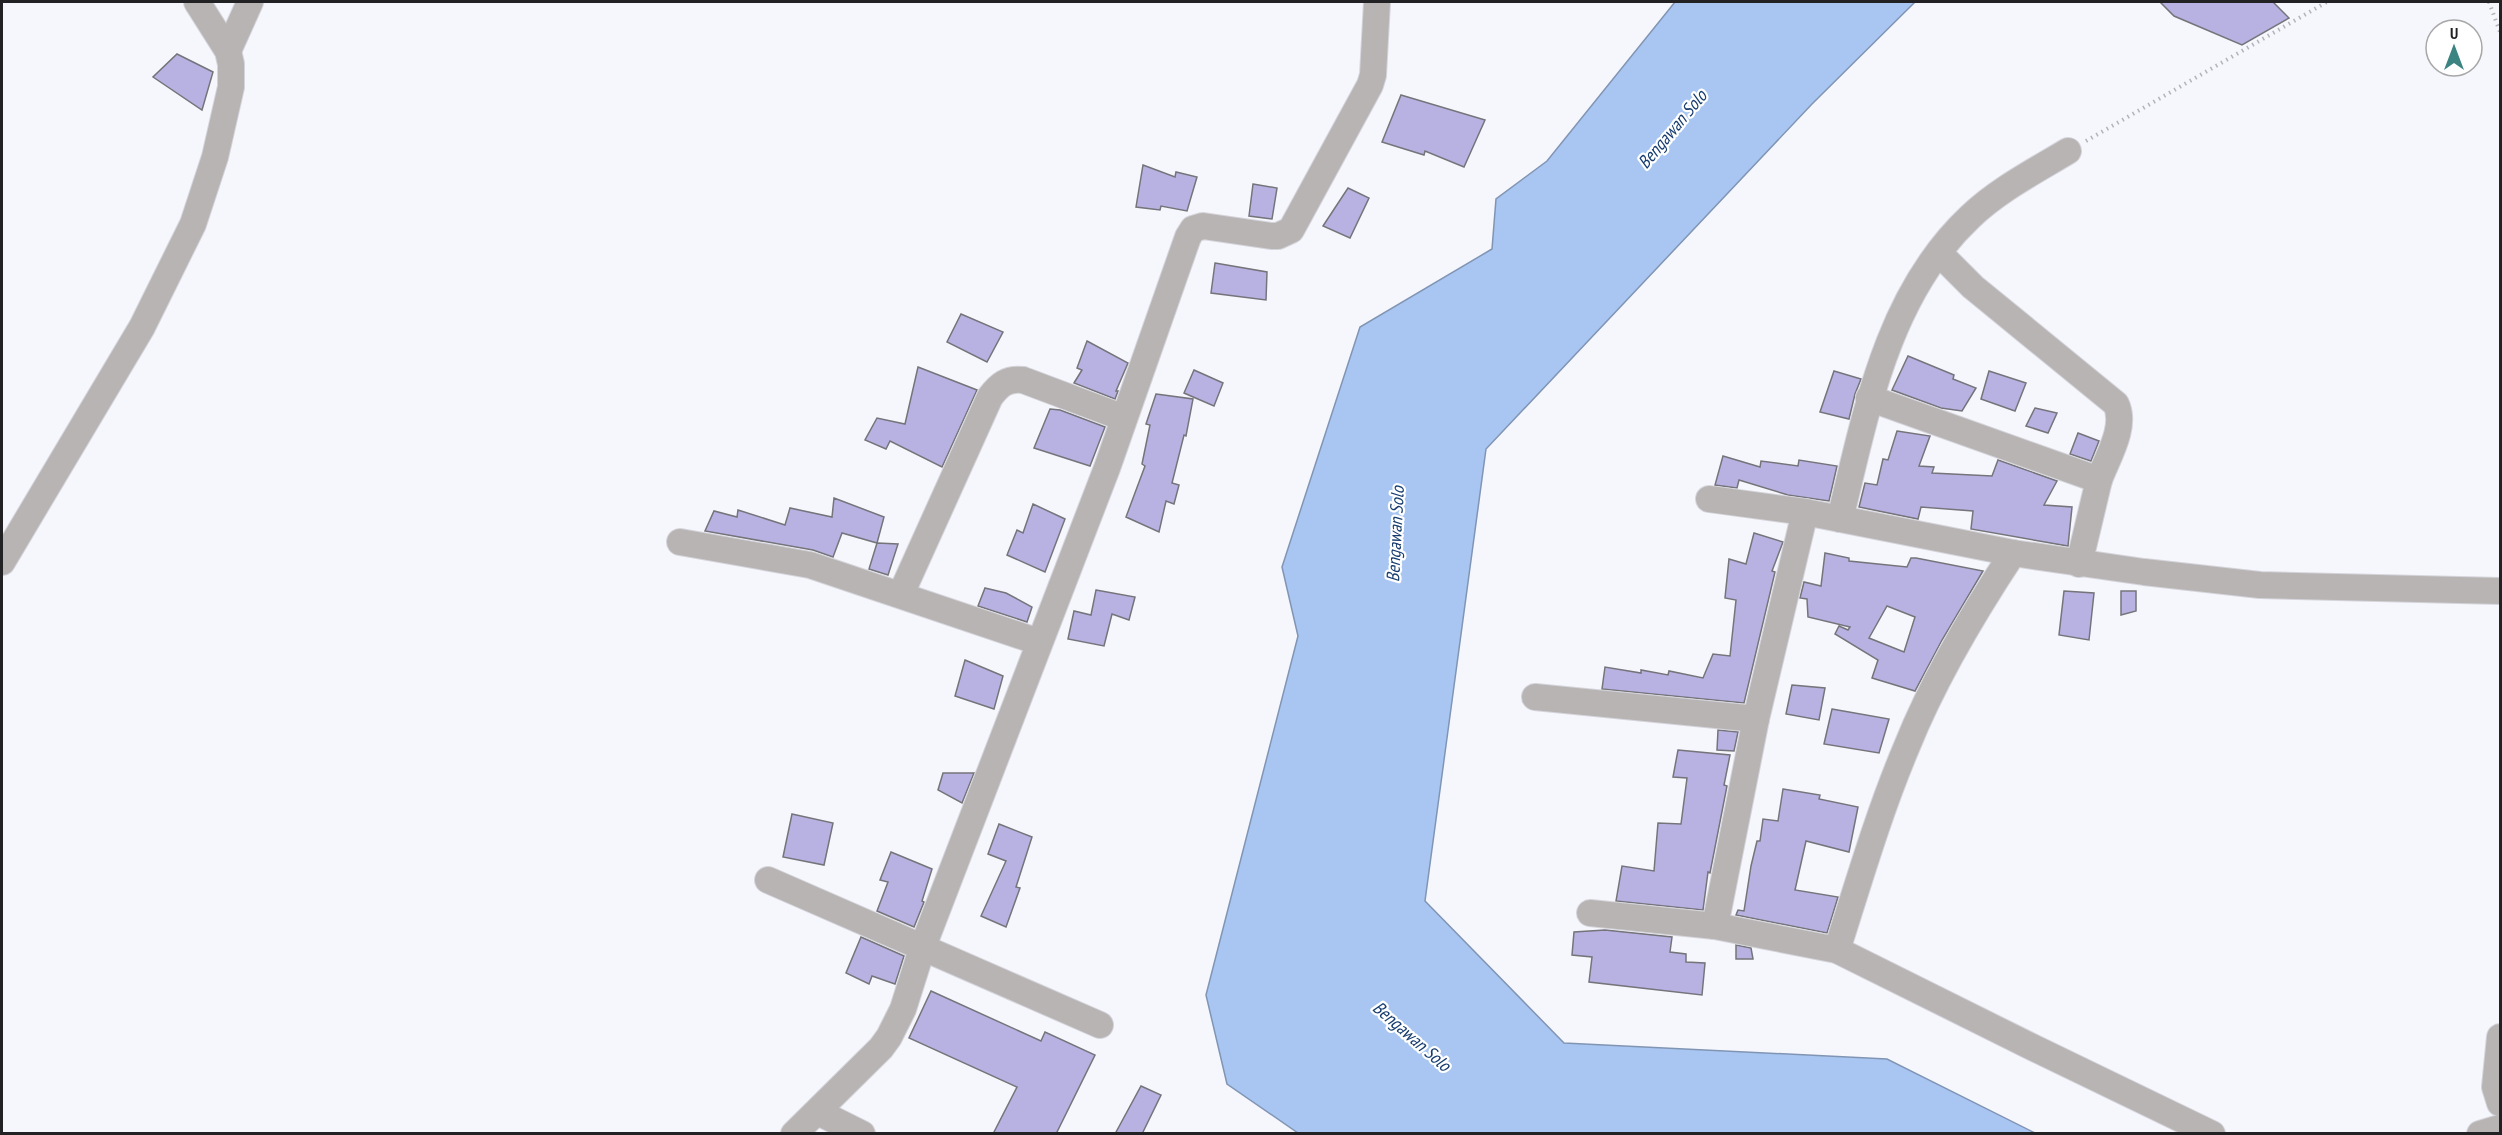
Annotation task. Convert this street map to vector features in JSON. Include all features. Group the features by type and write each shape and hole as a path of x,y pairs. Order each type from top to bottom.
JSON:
{"street":[{"path":"2,562 142,327 193,224 215,157 231,87 231,64 228,51 197,2"},
{"path":"228,51 250,2"},
{"path":"794,1134 880,1048 889,1037 903,1009 922,949 1124,418 1188,237 1194,229 1203,226 1270,236 1278,236 1292,230 1370,85 1377,12"},
{"path":"1840,519 1869,398 1896,325 1917,284 1955,231 1989,201 2068,151"},
{"path":"1939,253 1972,287 2116,404 2119,411 2118,428 2099,480 2079,564"},
{"path":"900,594 990,397 997,387 1010,380 1023,380 1124,418"},
{"path":"1869,398 2099,480"},
{"path":"1709,499 1805,512 2079,564 2260,585 2500,591"},
{"path":"1715,926 1756,719 1805,512"},
{"path":"680,542 810,566 1039,642"},
{"path":"1837,950 1880,814 1908,743 1966,630 2013,553"},
{"path":"1535,697 1756,719"},
{"path":"768,880 1100,1025"},
{"path":"1590,913 1715,926 1837,950 2212,1134"},
{"path":"2500,1037 2495,1087 2500,1103"},
{"path":"818,1112 862,1134"},
{"path":"2480,1134 2500,1128"}],"path":[{"path":"2068,151 2327,2"},
{"path":"2489,2 2500,32"}],"water":[{"name":"Bengawan Solo","path":"1675,2 1915,2 1812,104 1486,449 1425,901 1564,1043 1887,1059 2035,1133 1298,1133 1227,1084 1206,995 1298,636 1282,567 1360,327 1492,249 1496,199 1547,161"}],"building":[{"path":"2160,2 2273,2 2289,18 2242,45 2174,16"},
{"path":"177,54 213,72 202,110 153,77"},
{"path":"1401,95 1485,120 1464,167 1425,151 1424,155 1382,142"},
{"path":"1143,165 1175,177 1176,172 1197,177 1187,211 1161,206 1160,210 1136,207"},
{"path":"1253,184 1277,188 1272,219 1249,216"},
{"path":"1348,188 1369,198 1350,238 1323,226"},
{"path":"1215,263 1267,272 1266,300 1211,293"},
{"path":"961,314 1003,332 987,362 947,342"},
{"path":"1087,341 1128,363 1115,399 1074,383 1082,370 1077,368"},
{"path":"1908,356 1954,375 1953,379 1976,388 1962,411 1941,408 1892,390"},
{"path":"918,367 977,390 942,467 890,441 886,449 865,440 877,418 905,424"},
{"path":"1194,370 1223,383 1214,406 1184,393"},
{"path":"1834,371 1861,379 1849,419 1820,412"},
{"path":"1989,371 2026,383 2015,411 1981,399"},
{"path":"1156,394 1193,399 1186,436 1184,435 1172,483 1179,485 1174,504 1166,501 1159,532 1126,517 1145,466 1142,464 1150,425 1146,424"},
{"path":"2035,408 2057,413 2048,433 2026,426"},
{"path":"1050,409 1060,410 1105,427 1090,466 1034,448"},
{"path":"1897,431 1930,436 1919,466 1934,467 1932,473 1992,476 1998,460 2057,481 2044,505 2072,507 2068,546 1971,529 1973,511 1921,507 1918,519 1859,507 1865,483 1877,485 1883,459 1888,460"},
{"path":"2078,433 2099,441 2091,461 2070,454"},
{"path":"1723,456 1760,467 1761,461 1798,466 1799,460 1837,466 1829,501 1788,495 1739,480 1737,488 1715,485"},
{"path":"834,498 884,517 877,543 842,533 833,557 813,550 705,531 714,511 737,517 738,510 785,525 790,508 832,517"},
{"path":"1033,504 1065,519 1045,572 1007,555 1017,530 1023,533"},
{"path":"1754,533 1783,542 1772,571 1775,572 1744,703 1602,689 1605,667 1668,675 1669,671 1703,678 1713,654 1730,656 1736,600 1725,598 1729,559 1746,564"},
{"path":"877,543 898,544 888,575 869,569"},
{"path":"1825,553 1849,558 1849,561 1907,567 1911,558 1916,558 1983,571 1915,691 1872,678 1878,660 1835,634 1839,626 1848,630 1850,627 1808,617 1807,599 1800,598 1804,582 1821,586","holes":["1887,606 1915,617 1904,652 1869,638"]},
{"path":"985,588 1006,593 1032,607 1027,622 978,606"},
{"path":"1096,590 1135,597 1129,620 1112,614 1104,646 1068,639 1074,611 1091,615"},
{"path":"2064,591 2094,593 2089,640 2059,635"},
{"path":"2121,591 2136,591 2136,611 2121,615"},
{"path":"965,660 1003,676 994,709 955,696"},
{"path":"1792,685 1825,688 1819,720 1786,714"},
{"path":"1832,709 1889,719 1879,753 1824,744"},
{"path":"1718,730 1738,732 1734,751 1717,750"},
{"path":"1678,750 1730,755 1724,785 1727,786 1710,873 1708,872 1703,910 1616,901 1622,866 1654,871 1658,823 1681,824 1687,778 1673,777"},
{"path":"943,773 974,773 962,803 938,790"},
{"path":"1783,789 1820,795 1819,799 1858,807 1849,852 1806,841 1795,890 1838,897 1827,933 1736,915 1738,910 1744,911 1751,866 1757,841 1760,841 1763,819 1778,821"},
{"path":"792,814 833,823 824,865 783,857"},
{"path":"999,824 1032,837 1016,887 1020,888 1006,927 981,916 1006,861 988,854"},
{"path":"891,852 932,869 922,901 924,902 914,927 877,911 888,882 880,880"},
{"path":"1605,930 1672,937 1670,952 1686,954 1686,962 1705,963 1702,995 1589,982 1592,957 1572,955 1574,932"},
{"path":"861,937 904,956 895,984 872,976 869,984 846,973"},
{"path":"1736,945 1751,948 1753,959 1736,959"},
{"path":"931,991 1041,1041 1045,1032 1095,1055 1056,1134 993,1134 1017,1087 909,1038"},
{"path":"1141,1086 1161,1095 1142,1134 1115,1134"}]}
